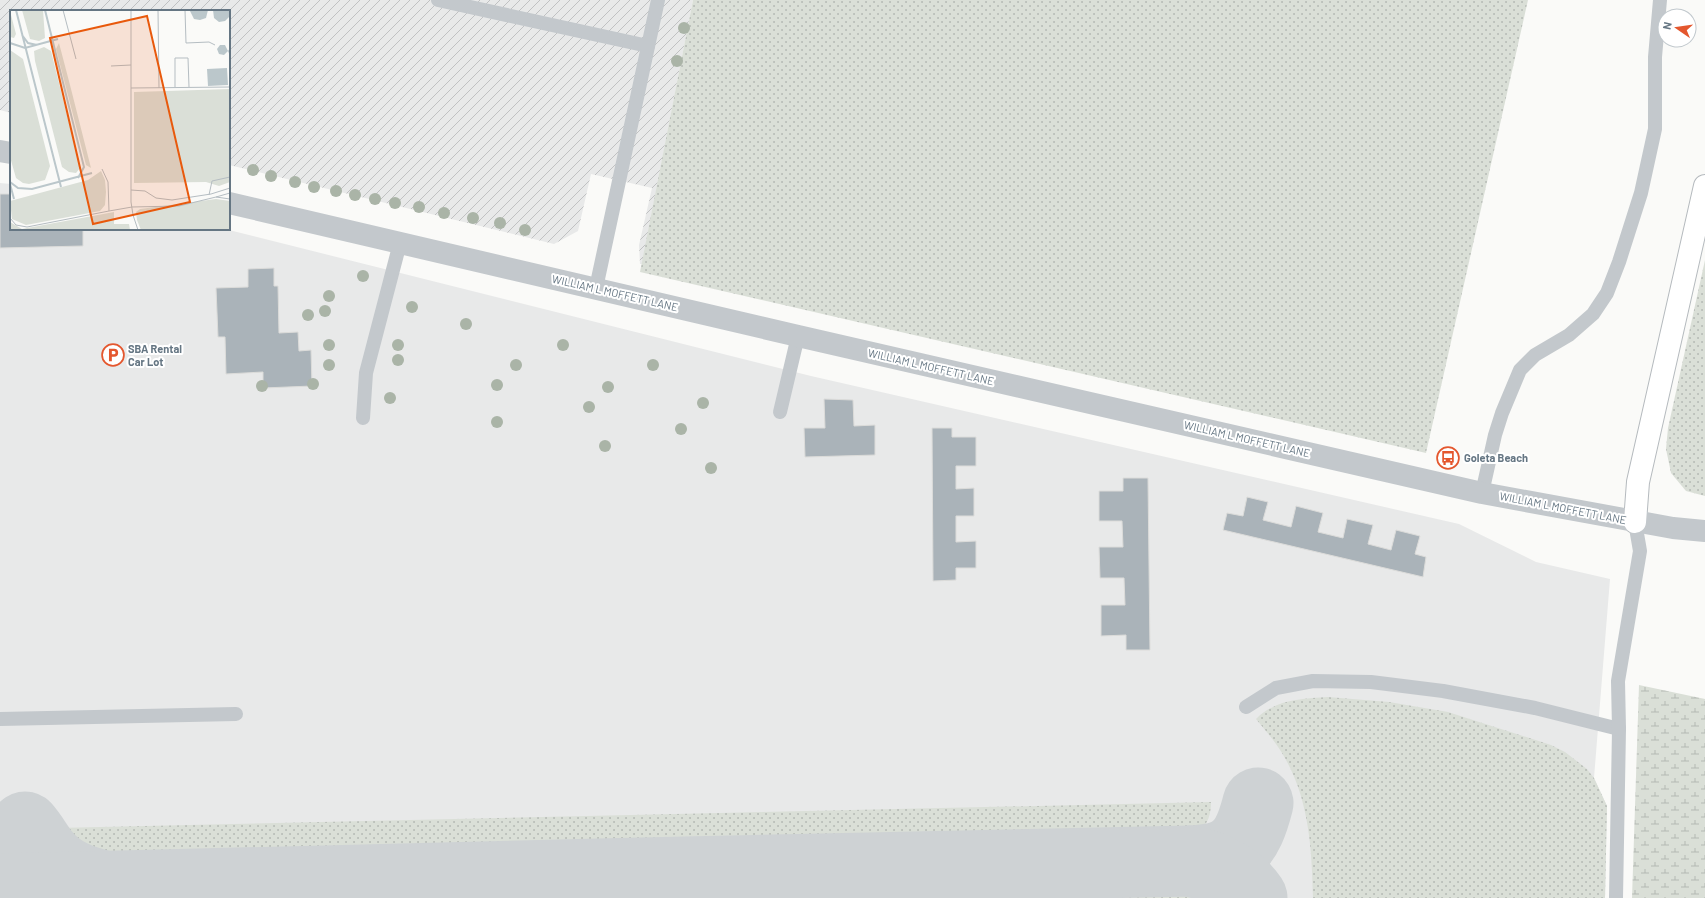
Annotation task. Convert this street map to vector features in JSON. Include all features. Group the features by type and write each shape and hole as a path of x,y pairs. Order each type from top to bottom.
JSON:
{"main road":[{"path":"1635,522 1638,482 1705,186"}],"street":[{"path":"0,151 10,154"},
{"name":"WILLIAM L MOFFETT LANE","path":"230,203 798,336 1482,493 1635,522 1678,529 1705,531"}],"lane":[{"path":"438,0 648,46"},
{"path":"596,288 658,0"},
{"path":"1482,493 1498,427 1520,370 1535,355 1569,335 1593,314 1607,293 1619,262 1641,193 1654,129 1655,57 1660,0"},
{"path":"363,418 366,373 400,243"},
{"path":"780,412 798,336"},
{"path":"1616,898 1619,729 1618,681 1640,551 1635,522"},
{"path":"1246,707 1276,688 1313,681 1371,682 1443,691 1535,708 1619,729"},
{"path":"0,719 236,714"}],"shaded area":[{"path":"0,0 693,0 642,264 640,264 639,245 652,188 591,174 578,231 554,244 230,165 230,10 10,10 10,113 0,110"},
{"path":"0,183 10,184 10,230 229,230 811,376 1459,524 1536,562 1610,579 1594,778 1607,806 1605,898 0,898"}],"green space":[{"path":"693,0 1528,0 1426,453 640,272"},
{"path":"1705,260 1705,496 1686,491 1671,473 1666,449 1668,428"},
{"path":"1639,685 1705,699 1705,898 1632,898"},
{"path":"1328,697 1389,702 1448,712 1551,745 1565,752 1587,769 1594,778 1607,806 1605,898 1313,898 1310,842 1298,787 1282,753 1256,719 1272,707 1289,701"},
{"path":"1211,802 1210,814 1206,823 1201,829 1194,834 1176,837 89,863 75,858 66,851 56,828"},
{"path":"1173,887 1192,892 1201,898 704,898"}],"building":[{"path":"0,194 10,194 10,230 83,230 83,246 0,248"},
{"path":"274,268 274,286 278,286 279,333 298,332 299,351 311,350 312,386 263,388 263,372 226,374 225,337 218,337 216,288 248,287 248,269"},
{"path":"824,399 853,400 854,426 875,425 875,455 805,457 804,428 825,428"},
{"path":"932,428 952,428 952,437 976,437 976,466 956,466 956,489 974,488 974,516 956,516 956,542 976,541 976,568 956,568 956,580 933,581"},
{"path":"1123,478 1148,478 1150,650 1126,650 1126,635 1101,636 1101,605 1125,605 1124,578 1100,578 1099,547 1123,547 1122,521 1099,521 1099,491 1123,491"},
{"path":"1247,497 1268,502 1263,520 1291,527 1296,506 1323,513 1318,532 1343,538 1347,519 1373,525 1368,544 1391,550 1396,530 1420,536 1415,554 1426,557 1423,577 1223,530 1227,513 1243,516"}],"taxiway":[{"path":"1190,861 1218,857 1237,847 1244,840 1249,830 1258,803"},
{"path":"0,863 25,827 43,852 57,866 72,876 108,887"},
{"path":"0,889 1190,861 1208,866 1232,878 1240,884 1252,898"}],"place":[{"name":"SBA Rental Car Lot","path":"113,355"},
{"name":"Goleta Beach","path":"1448,458"}]}
